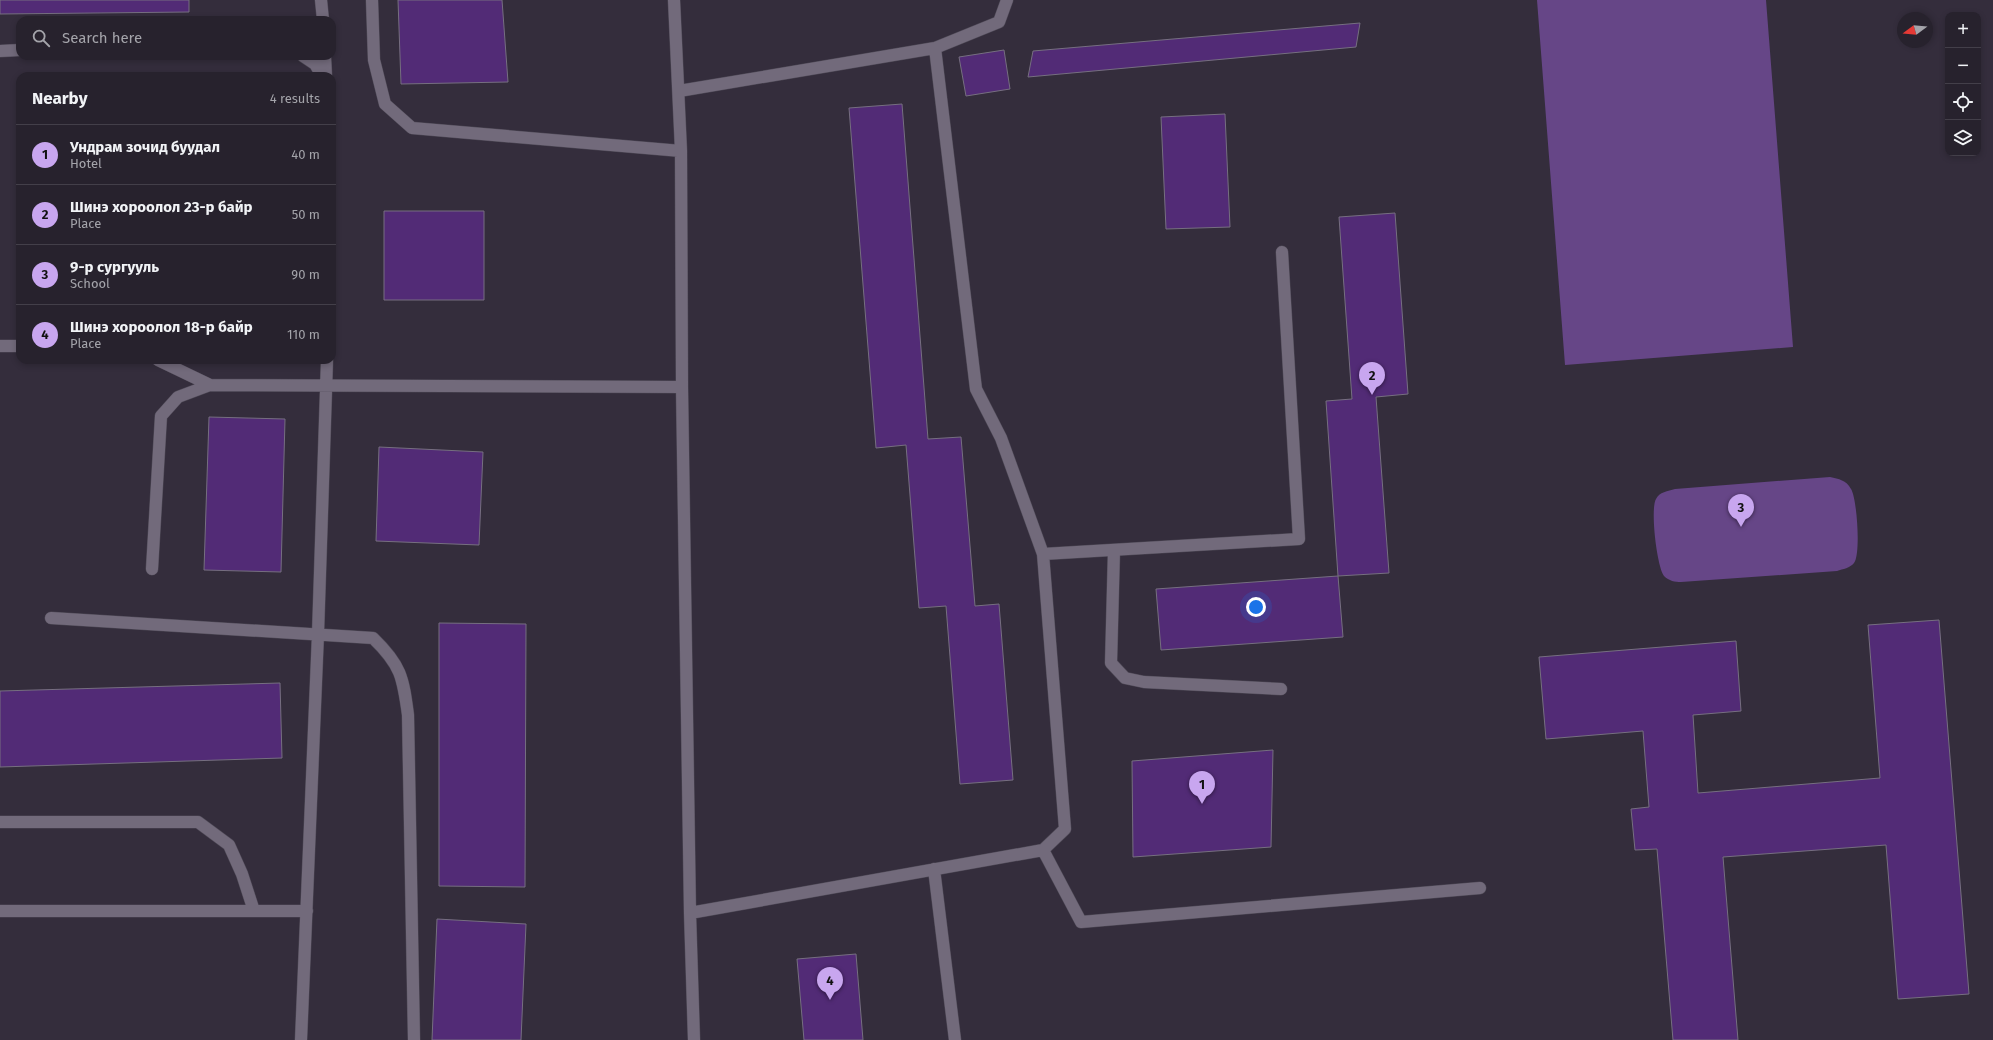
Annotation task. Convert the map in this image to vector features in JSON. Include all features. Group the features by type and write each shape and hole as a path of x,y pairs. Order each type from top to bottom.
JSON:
{"street":[{"path":"321,0 323,16"},
{"path":"372,0 374,60 385,104 412,128 681,151"},
{"path":"674,0 681,151 682,386 690,913 694,1040"},
{"path":"678,91 935,48 999,22 1007,0"},
{"path":"690,913 1043,850 1065,829 1043,554 1001,438 976,389 935,48"},
{"path":"0,50 16,50"},
{"path":"309,60 315,64 320,72"},
{"path":"325,60 326,72"},
{"path":"1043,554 1299,540 1282,252"},
{"path":"0,346 16,346"},
{"path":"166,364 210,385"},
{"path":"301,1040 318,634 327,364"},
{"path":"152,569 161,416 178,397 210,385 682,386"},
{"path":"1114,550 1112,663 1125,678 1144,682 1281,689"},
{"path":"52,618 373,638 390,655 404,681 408,715 414,1040"},
{"path":"0,822 198,822 229,845 242,874 254,911"},
{"path":"1043,850 1081,922 1480,888"},
{"path":"934,869 955,1040"},
{"path":"0,911 306,911"}],"shaded area":[{"path":"1537,0 1766,0 1793,347 1565,365"},
{"path":"1830,477 1845,482 1853,494 1858,538 1856,558 1854,563 1850,566 1837,571 1681,582 1668,579 1661,571 1655,538 1654,505 1657,497 1661,493 1675,489"}],"building":[{"path":"0,0 189,0 189,12 0,14"},
{"path":"398,0 502,0 508,82 401,84"},
{"path":"1360,23 1356,47 1028,77 1033,51"},
{"path":"1004,50 1010,89 966,96 959,57"},
{"path":"902,104 928,439 961,437 975,606 999,604 1013,780 960,784 946,606 919,608 906,445 876,448 849,108"},
{"path":"1225,114 1230,227 1166,229 1161,117"},
{"path":"384,211 484,211 484,300 384,300"},
{"path":"1395,213 1408,394 1376,397 1389,573 1338,576 1326,401 1352,399 1339,217"},
{"path":"209,417 285,419 281,572 204,570"},
{"path":"379,447 483,452 479,545 376,541"},
{"path":"1338,576 1343,637 1161,650 1156,589"},
{"path":"1939,620 1969,994 1898,999 1886,845 1723,857 1738,1040 1673,1040 1657,849 1635,850 1631,809 1649,807 1643,731 1546,739 1539,657 1736,641 1741,711 1693,715 1698,793 1880,778 1868,625"},
{"path":"439,623 526,624 525,887 439,886"},
{"path":"280,683 282,758 0,767 0,691"},
{"path":"1273,750 1271,847 1133,857 1132,761"},
{"path":"437,919 526,924 521,1040 432,1040"},
{"path":"856,954 863,1040 804,1040 797,959"}],"place":[{"name":"Шинэ хороолол 23-р байр","path":"1372,395"},
{"name":"9-р сургууль","path":"1741,527"},
{"name":"Ундрам зочид буудал","path":"1202,804"},
{"name":"Шинэ хороолол 18-р байр","path":"830,1000"}]}
